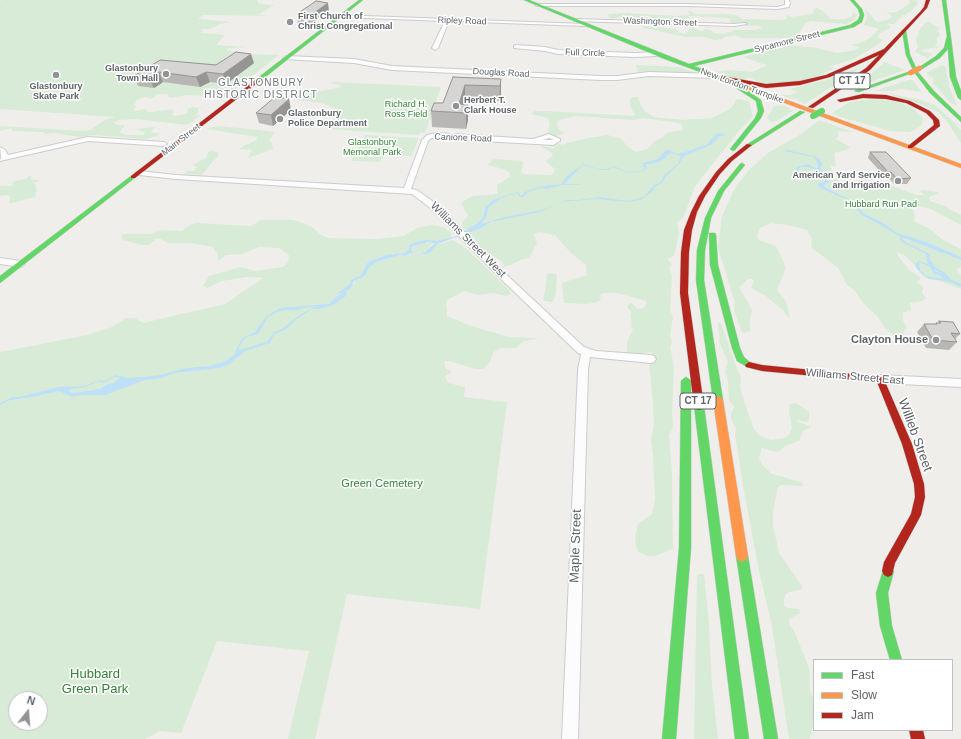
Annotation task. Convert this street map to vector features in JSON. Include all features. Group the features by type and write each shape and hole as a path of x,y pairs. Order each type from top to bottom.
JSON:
{"main road":[{"name":"Main Street","path":"0,280 361,0"},
{"name":"New London Turnpike","path":"526,0 656,54 961,166"},
{"name":"Sycamore Street","path":"688,66 852,26 859,22 862,16 860,9 852,0"},
{"name":"CT 17","path":"803,123 812,112 860,75 888,48 924,10 928,0"},
{"name":"CT 17","path":"742,739 684,278 686,240 691,221 702,196 712,180 724,166 759,139 802,112 812,112 831,105 867,87 910,73 941,55 946,48 948,36 944,0"},
{"path":"904,31 908,54 916,72 932,92 961,120"},
{"path":"948,36 951,42 954,82 961,98"},
{"path":"719,77 761,86 800,84 828,76 888,48"},
{"path":"724,166 730,153 760,116 758,100 732,82"},
{"path":"758,100 763,97 771,96"},
{"path":"831,105 864,96 886,97 908,102 928,112 935,118 937,126 934,130 910,147"},
{"name":"CT 17","path":"749,159 726,184 708,218 701,250 700,269 701,291 772,739"},
{"name":"Williams Street East","path":"708,218 712,228 714,265 740,359 749,365 762,368 880,379"},
{"path":"669,739 685,548 686,386 688,372 693,359"},
{"name":"Willieb Street","path":"880,379 907,444 919,484 920,497 916,515 890,562 882,593 886,626 896,659"}],"street":[{"path":"537,5 614,2 785,7 788,4 787,0"},
{"name":"Ripley Road","path":"340,16 584,25"},
{"name":"Washington Street","path":"574,20 734,25 745,24"},
{"path":"435,48 447,21"},
{"name":"Full Circle","path":"516,47 545,48 558,52 635,55 656,54"},
{"name":"Douglas Road","path":"286,58 357,62 392,68 600,78 617,78 649,74 719,77"},
{"name":"Canione Road","path":"407,191 425,140 429,136 436,135 533,141"},
{"path":"0,149 3,151 2,159 88,140 174,145"},
{"name":"Williams Street West","path":"139,173 176,177 407,191 418,194 457,229 577,348 598,355 651,359"},
{"path":"0,261 21,264"},
{"name":"Maple Street","path":"570,739 583,370 586,352"},
{"name":"Williams Street East","path":"880,379 961,383"}],"green space":[{"path":"257,0 258,3 274,5 258,15 275,16 203,15 198,19 231,22 220,24 210,29 201,29 203,32 201,33 225,35 216,45 247,47 229,48 226,50 247,54 279,55 225,97 188,95 169,98 168,94 158,94 151,99 146,97 137,100 134,105 136,107 133,110 135,111 145,109 148,112 153,112 171,109 174,112 171,115 177,116 186,114 188,112 187,109 195,106 193,108 203,107 197,109 199,111 195,116 201,115 187,125 135,119 119,120 114,122 117,125 125,125 120,132 126,135 144,135 145,132 134,129 155,127 151,132 161,134 147,139 94,135 79,137 55,133 44,134 44,132 12,131 12,128 0,131 0,126 83,131 90,130 105,120 115,117 0,109 0,1"},
{"path":"910,0 919,1 916,2 918,4 909,13 906,13 907,15 903,15 894,24 888,24 890,28 879,34 878,38 883,40 877,45 852,60 827,67 835,68 816,77 790,83 772,84 760,83 751,78 747,78 745,80 729,77 715,72 729,70 752,72 766,65 743,57 790,45 817,48 837,53 856,50 859,47 851,45 863,42 870,38 879,29 864,25 867,18 866,10 877,22 887,20 892,17 890,14 885,13 897,12 909,4"},
{"path":"817,8 823,11 830,19 845,19 851,17 853,13 857,14 857,16 846,24 810,21 805,24 797,36 792,38 742,38 735,35 716,40 703,37 685,37 641,27 675,29 680,32 674,32 686,34 691,27 701,31 706,29 711,30 714,33 724,34 736,30 756,30 762,28 759,26 732,25 729,18 689,16 690,22 649,21 630,20 624,16 612,19 608,14 625,13 678,16 690,15 688,11 690,11 696,14 736,15 742,19 784,20 787,18 785,14 790,17 807,15 813,13 814,9"},
{"path":"929,22 940,28 937,31 940,34 937,38 937,44 934,45 939,47 924,49 921,51 933,54 928,58 915,52 918,47 916,40 920,29 925,23"},
{"path":"885,62 905,70 867,83 860,83"},
{"path":"636,65 678,67 699,74 638,72"},
{"path":"942,65 946,68 949,86 957,106 951,103 933,84 933,77 928,76 930,75 926,73"},
{"path":"860,67 805,104 796,99 779,95 791,95 797,92 790,89 826,80"},
{"path":"912,80 922,92 901,89 892,91 875,91"},
{"name":"Richard H. Ross Field","path":"331,83 441,87 425,133 420,132 419,135 327,129 338,116 331,114 335,108 322,103 296,100 297,95 294,93 302,90 310,93 340,87 341,85"},
{"path":"889,94 917,99 935,105 961,130 961,143 946,120 938,112 920,104"},
{"path":"632,97 638,97 641,106 645,110 644,111 654,117 683,120 712,118 730,109 738,99 749,101 753,117 738,132 695,186 684,216 677,223 679,233 674,256 667,259 672,264 669,268 672,276 670,311 673,317 670,335 672,342 670,347 674,366 672,414 673,427 669,435 672,474 673,549 655,556 648,556 638,552 635,537 638,524 652,514 655,499 651,440 654,426 649,365 655,362 652,352 629,354 627,350 627,342 633,330 631,326 632,321 630,318 631,312 627,307 632,303 637,309 641,309 646,306 646,301 618,293 608,293 601,294 600,300 597,302 587,304 564,303 562,283 587,275 586,265 571,253 555,235 539,232 533,234 537,243 529,258 503,268 503,263 500,260 487,253 468,233 482,228 498,219 481,224 487,216 488,208 498,200 495,199 484,208 483,217 475,226 467,230 463,228 462,223 468,216 461,203 472,196 498,194 497,185 511,176 509,172 504,169 487,165 494,159 522,161 521,173 524,174 550,175 553,174 555,169 545,161 551,158 553,154 542,147 543,146 556,149 552,146 559,144 564,145 566,143 607,135 620,138 629,148 636,152 647,149 666,133 683,130 682,125 679,123 642,118 634,120 575,116 557,121 558,129 565,133 556,136 548,132 550,125 548,118 531,114 535,111 545,111 634,116 636,115 630,105 630,99"},
{"path":"874,99 898,102 914,109 923,119 921,126 910,132 891,131 840,117 832,113 850,102"},
{"path":"774,106 784,106 790,108 789,110 794,110 777,121 771,122 767,118"},
{"name":"Hubbard Run Pad","path":"819,120 852,132 838,131 838,137 835,139 850,147 846,150 834,153 836,166 831,166 833,178 842,182 889,185 916,195 924,195 920,191 923,190 937,192 939,193 929,197 930,201 947,207 961,215 961,225 931,209 918,206 912,208 915,215 915,222 930,229 943,240 961,249 961,257 958,255 956,258 961,260 961,267 956,269 961,276 961,289 926,276 904,255 897,252 898,256 909,270 921,278 916,282 922,286 922,293 926,298 922,301 910,303 911,310 903,313 903,321 907,327 903,332 902,340 885,328 878,317 862,302 855,291 846,284 838,268 811,247 812,239 807,230 788,225 771,223 760,228 757,236 759,240 776,246 786,268 777,290 786,301 790,318 766,296 751,288 754,281 752,279 748,279 739,287 752,310 750,331 744,333 742,332 734,311 735,303 718,248 722,216 736,186 749,170 768,153 803,133","holes":["805,165 816,168 818,165 823,175 827,178 824,185 825,187 846,199 818,185 825,180 813,168 802,167 798,170 801,175 795,170"]},
{"path":"220,126 275,132 269,140 272,143 273,149 248,158 252,150 240,148 256,140 258,137 206,129"},
{"name":"Glastonbury Memorial Park","path":"365,135 418,138 418,140 411,156 383,155 380,162 351,161"},
{"path":"208,152 218,152 218,157 202,175 184,174 187,171 194,171 197,167 192,165 206,158"},
{"path":"31,175 31,179 40,181 34,183 37,190 35,194 36,197 9,203 10,196 0,196 0,186 11,186 14,181 25,179"},
{"path":"261,220 293,220 311,226 321,235 328,238 377,239 404,236 417,228 431,225 443,227 451,233 452,237 435,241 418,241 409,245 409,249 405,253 382,256 367,263 361,275 350,283 354,284 355,281 364,277 368,268 376,262 400,255 406,256 410,253 426,254 436,245 453,240 466,248 509,290 511,294 506,296 494,293 478,295 464,291 447,300 446,305 447,316 471,326 509,337 539,338 522,342 516,348 500,348 493,353 490,362 485,368 482,369 476,369 449,361 445,361 444,363 446,369 452,372 445,376 448,383 465,387 464,397 507,402 480,609 347,594 315,739 288,739 309,651 217,641 181,733 159,731 145,739 0,739 0,352 87,335 112,327 126,318 135,318 143,323 225,304 263,278 247,277 222,281 207,288 203,286 209,276 241,267 255,271 283,267 288,262 289,255 279,248 259,247 242,254 226,255 218,260 217,253 213,247 190,243 167,243 161,239 156,239 149,245 141,245 123,240 121,236 123,234 150,234 163,230 182,231 190,225 196,223 251,226"},
{"path":"434,242 425,252 412,252 411,248 413,246"},
{"path":"547,274 556,274 557,278 555,298 552,302 544,301 543,298"},
{"path":"718,323 721,323 741,377 740,388 750,419 754,429 760,436 771,440 784,438 789,435 792,428 789,411 790,404 796,403 809,412 809,419 807,422 799,420 796,421 811,427 803,431 799,441 785,446 777,452 762,448 759,458 762,465 772,474 801,482 803,486 781,485 778,487 773,512 773,526 779,553 802,586 801,590 789,592 785,595 784,606 799,609 800,613 789,619 789,624 795,633 809,668 810,690 813,698 813,725 810,739 789,739 772,626 759,571 744,491 735,435 736,429 731,419 731,413 735,407 729,401 728,382 725,371 728,362 720,344"},
{"path":"697,574 704,575 709,624 712,686 718,739 694,739"}],"water":[{"path":"719,133 726,135 720,136 711,145 684,156 679,164 666,176 662,183 654,187 653,191 640,200 627,202 597,199 562,202 540,212 491,222 482,228 437,244 431,252 426,254 410,253 406,256 400,255 376,262 369,268 364,277 354,281 350,289 346,291 347,295 335,304 320,309 311,309 285,330 274,334 270,343 245,351 230,364 219,368 174,373 162,378 145,380 105,395 80,395 72,397 59,391 10,400 0,405 0,403 12,397 19,397 58,387 84,386 100,380 105,381 116,375 127,378 160,375 187,368 211,366 226,361 234,355 242,338 255,332 265,318 273,312 281,308 329,304 336,297 342,294 338,293 350,284 351,280 361,275 367,263 370,261 386,255 405,253 409,249 409,245 418,241 435,241 454,237 477,224 483,217 485,207 495,199 518,192 521,196 525,192 538,187 562,184 567,176 584,164 598,169 606,169 614,166 627,172 639,171 645,169 642,163 658,159 666,150 677,154 682,153 708,144 713,137","holes":["670,153 681,156 678,164 664,175 660,183 654,185 645,196 627,201 601,197 567,200 542,210 505,217 481,224 487,216 488,208 501,198 517,193 520,197 523,197 528,192 541,188 547,189 563,185 581,184 564,184 583,165 600,170 608,170 613,167 628,173 639,172 647,169 646,164 656,163 664,159","428,242 435,243 425,252 420,253 412,252 411,248 413,246","315,306 301,314 282,329 274,332 267,342 239,350 243,340 247,337 258,334 268,317 277,312","114,377 120,378 114,383 108,384 100,389 74,393 69,392 71,389 85,387 99,381 103,383"]},
{"path":"787,150 814,156 820,159 822,165 820,168 824,173 823,175 829,182 824,185 825,187 854,202 863,213 883,223 897,233 926,242 961,257 961,260 902,237 907,243 930,254 930,260 935,267 944,272 950,279 961,284 961,287 947,281 929,279 924,276 915,265 918,261 928,264 926,254 904,243 900,240 900,236 862,215 848,200 820,188 817,184 825,180 813,168 801,167 798,170 802,176 799,176 795,171 797,167 807,164 816,168 818,167 817,161 814,157 784,151","holes":["919,262 941,273 945,279 926,276 920,270"]}],"building":[{"path":"316,1 328,3 311,15 297,14"},
{"path":"236,52 251,54 223,74 206,72 196,77 159,72 149,78 134,76 160,60 216,65"},
{"path":"453,77 501,79 500,86 465,85 459,104 468,105 466,113 431,111 434,103 443,103"},
{"path":"275,97 289,99 271,115 256,113"},
{"path":"870,152 886,152 911,178 897,179 891,172 888,172"},
{"path":"939,321 953,322 960,334 951,333 957,342 933,340 924,324 941,323"}],"waterway":[{"path":"930,265 934,272 947,278"}],"traffic: fast":[{"path":"257,81 361,0"},
{"path":"526,0 664,57 738,84"},
{"path":"688,66 852,26 860,21 862,15 860,9 852,0"},
{"path":"920,68 938,57 946,48 949,36 944,0"},
{"path":"904,31 908,55 916,72 932,92 961,120"},
{"path":"949,37 953,77 961,98"},
{"path":"857,91 910,73"},
{"path":"733,149 758,118 761,111 758,100 735,85"},
{"path":"813,116 822,111"},
{"path":"749,145 802,112"},
{"path":"718,400 700,280 701,250 708,218 721,191 742,165"},
{"path":"0,280 133,177"},
{"path":"712,235 714,265 736,348 740,359 749,365"},
{"path":"669,739 685,548 686,381"},
{"path":"699,406 742,739"},
{"path":"742,556 771,739"},
{"path":"888,571 882,593 886,626 896,659"}],"traffic: slow":[{"path":"910,73 920,68"},
{"path":"738,84 961,166"},
{"path":"718,400 742,556"}],"traffic: jam":[{"path":"811,107 868,69 921,13 926,7 928,0"},
{"path":"722,78 766,86 800,83 828,76 888,49"},
{"path":"133,177 257,81"},
{"path":"840,100 863,96 886,97 908,102 928,112 936,120 937,126 910,147"},
{"path":"699,406 684,293 685,252 688,230 694,212 702,196 718,173 730,160 749,145"},
{"path":"749,365 762,368 880,379 907,444 919,484 920,497 916,515 890,562 888,571"},
{"path":"916,731 918,739"}],"place":[{"name":"First Church of Christ Congregational","path":"290,22"},
{"name":"Glastonbury Town Hall","path":"166,74"},
{"name":"Glastonbury Skate Park","path":"56,75"},
{"name":"Herbert T. Clark House","path":"456,106"},
{"name":"Glastonbury Police Department","path":"280,119"},
{"name":"American Yard Service and Irrigation","path":"898,181"},
{"name":"Clayton House","path":"936,340"}],"district":[{"name":"GLASTONBURY HISTORIC DISTRICT","path":"261,88"}],"park label":[{"name":"Green Cemetery","path":"382,484"},
{"name":"Hubbard Green Park","path":"95,682"}]}
